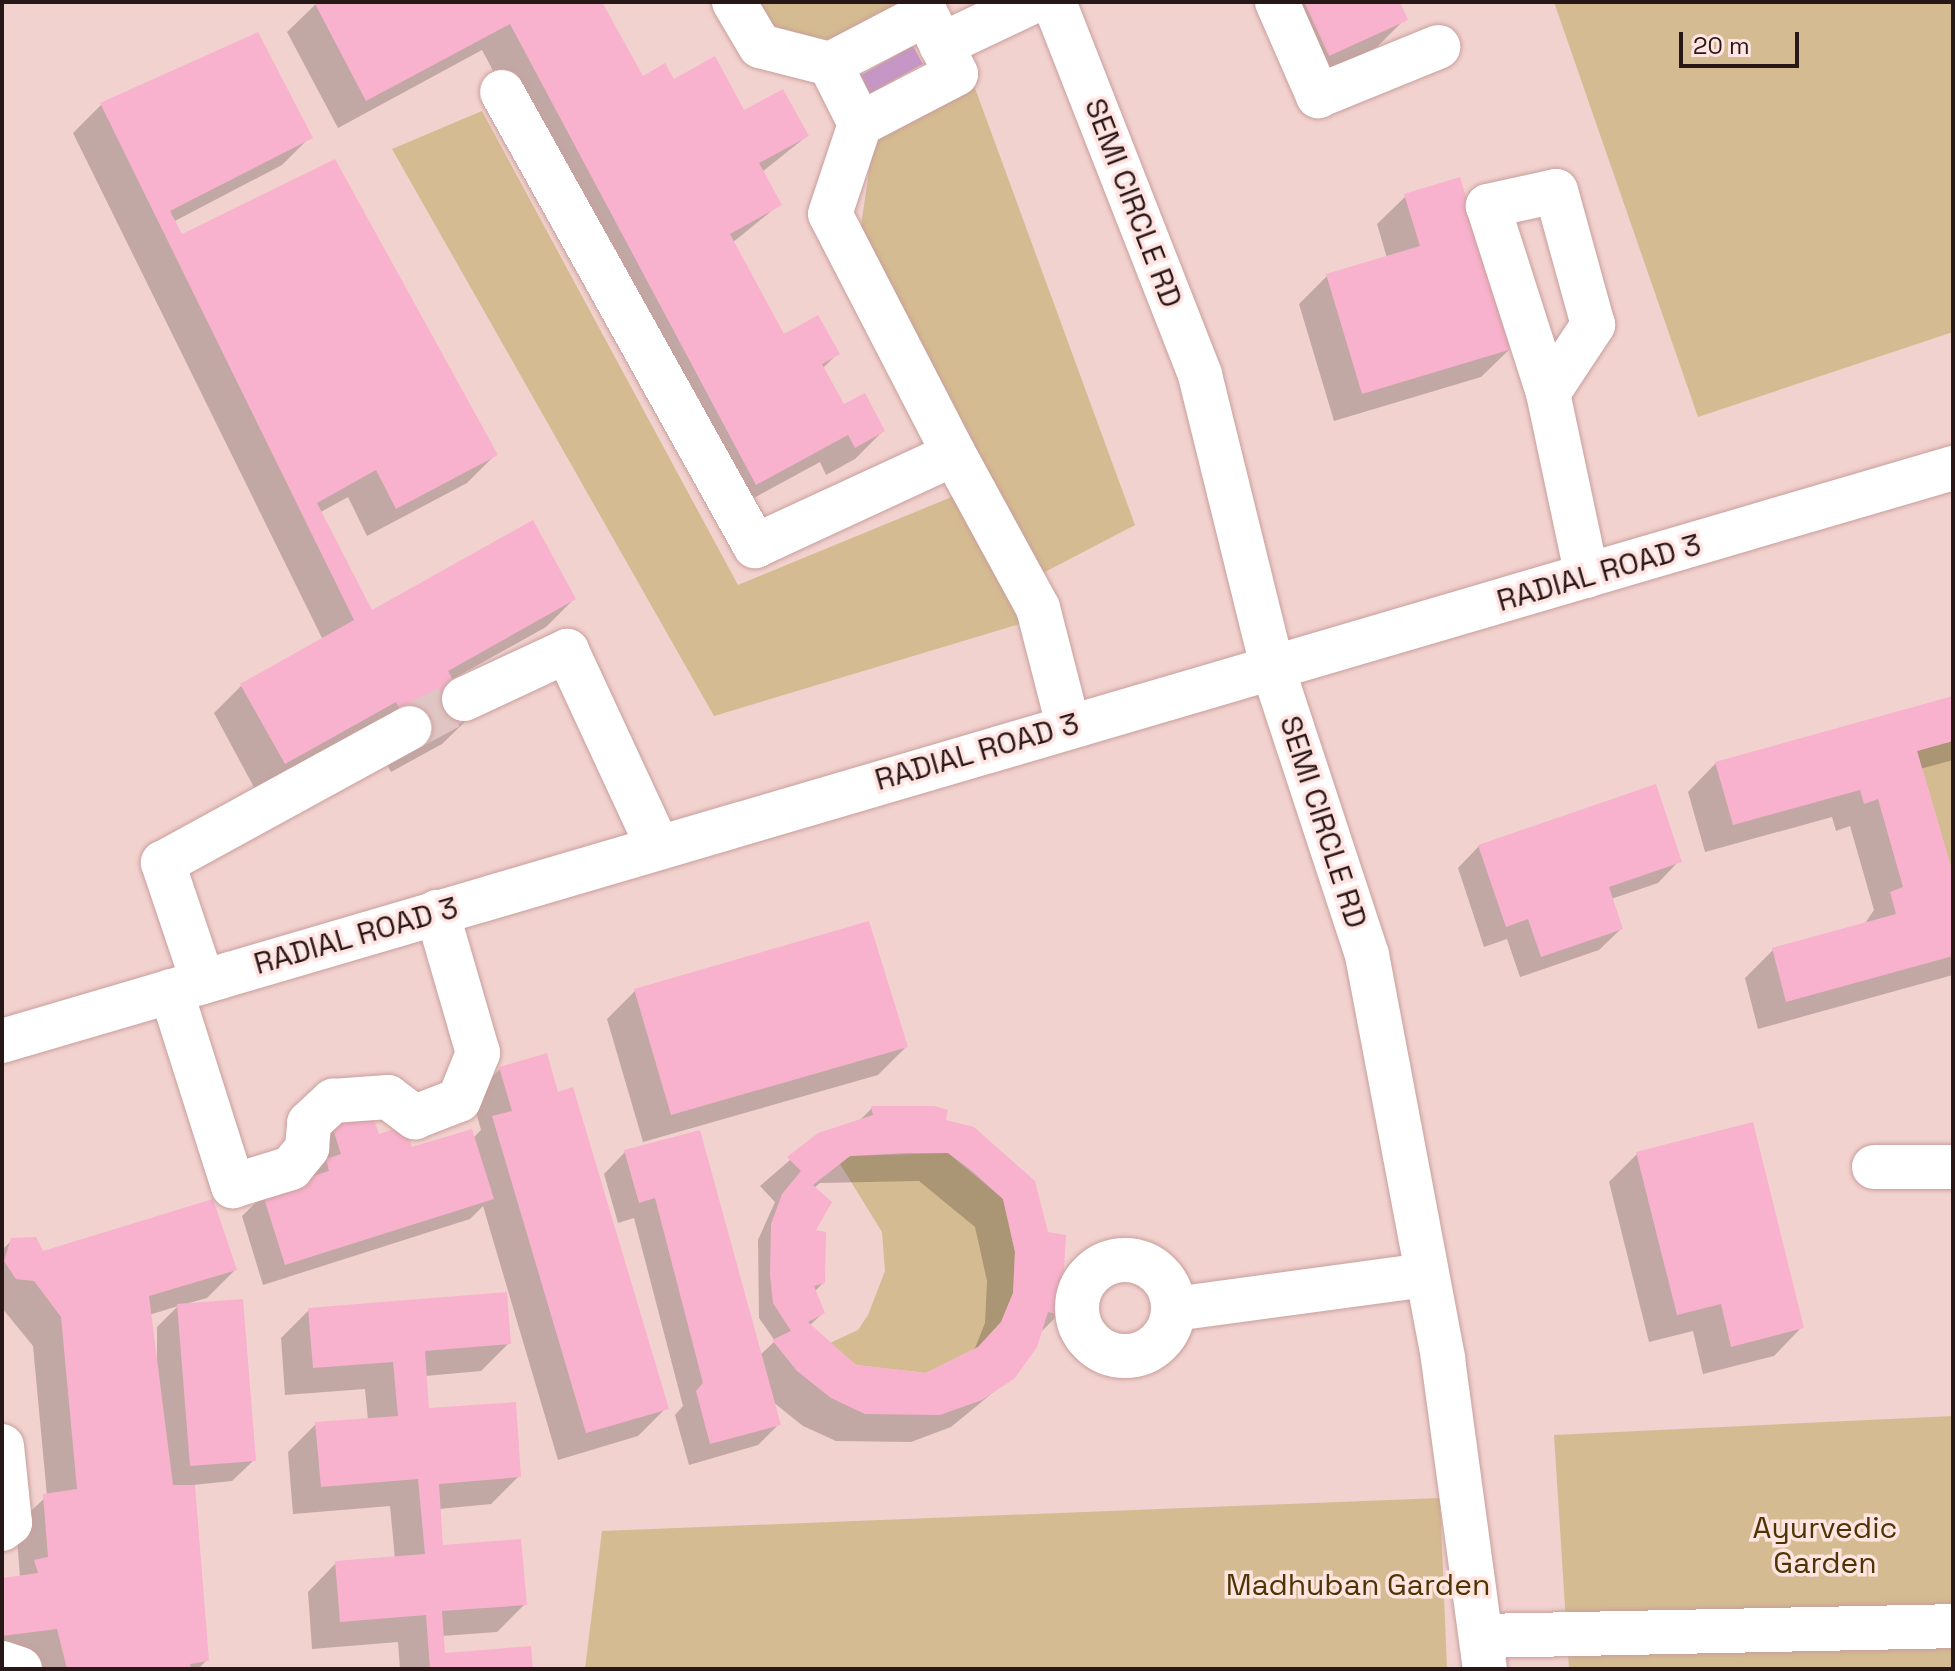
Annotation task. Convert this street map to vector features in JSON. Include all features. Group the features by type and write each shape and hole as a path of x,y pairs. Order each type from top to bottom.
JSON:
{"street":[{"path":"734,2 760,46 830,64 926,14 956,74 860,124 830,214 1038,608 1068,725"},
{"path":"1277,2 1318,96 1438,47"},
{"path":"941,45 1057,4"},
{"name":"SEMI CIRCLE RD","path":"1057,4 1200,375 1272,666 1367,955 1427,1275 1483,1652"},
{"path":"830,64 860,124"},
{"path":"502,92 755,546 954,454"},
{"path":"1548,393 1587,576"},
{"name":"RADIAL ROAD 3","path":"2,1041 1068,725 1953,468"},
{"path":"464,699 567,651 658,847"},
{"path":"410,728 163,863 187,986 233,1186 291,1168 307,1148 309,1123 333,1101 388,1097 415,1117 459,1100 478,1053 437,912"},
{"path":"1874,1167 1953,1167"},
{"path":"1174,1309 1427,1275"},
{"path":"2,1446 10,1523 2,1529"},
{"path":"1483,1652 1953,1626"},
{"path":"2,1663 20,1669"}],"shaded area":[{"path":"2,2 1953,2 1953,1669 2,1669"},
{"path":"913,46 923,64 863,97 854,79"}],"green space":[{"path":"747,2 907,2 828,49 758,21"},
{"path":"1554,2 1953,2 1953,332 1698,417"},
{"path":"972,80 1135,525 1043,573 860,232 875,131"},
{"path":"482,111 738,585 954,496 1023,623 714,716 392,149"},
{"path":"1953,741 1953,874 1917,751"},
{"path":"948,1153 1003,1199 1015,1252 1013,1293 1001,1322 978,1347 926,1373 856,1365 830,1343 858,1330 868,1315 885,1271 882,1232 840,1164 850,1156"},
{"name":"Ayurvedic Garden","path":"1953,1416 1953,1669 1569,1669 1554,1435"},
{"name":"Madhuban Garden","path":"1440,1498 1447,1669 585,1669 602,1531"}],"building":[{"path":"314,2 602,2 643,76 665,63 674,79 715,56 744,110 783,89 809,136 759,163 782,205 730,234 784,334 818,315 840,354 822,364 844,404 865,393 885,431 855,448 848,435 756,485 510,24 366,101"},
{"path":"1304,2 1400,2 1408,20 1329,56"},
{"path":"258,32 313,138 170,211 182,234 335,159 498,455 396,509 376,470 317,503 372,610 533,520 576,599 448,671 473,716 420,746 396,702 285,764 240,684 354,620 100,103"},
{"path":"1460,177 1512,349 1362,394 1326,274 1420,246 1404,194"},
{"path":"1953,696 1953,741 1917,751 1953,874 1953,956 1786,1002 1772,948 1896,914 1890,892 1903,887 1878,799 1864,804 1860,790 1733,825 1715,762"},
{"path":"1656,784 1682,862 1609,887 1623,929 1541,957 1528,919 1506,927 1478,845"},
{"path":"869,921 908,1047 671,1115 634,989"},
{"path":"547,1053 558,1092 573,1087 669,1409 586,1433 492,1116 512,1111 499,1067"},
{"path":"871,1106 934,1106 948,1110 946,1120 974,1127 1035,1181 1048,1232 1066,1235 1061,1315 1048,1312 1037,1347 1015,1378 982,1400 940,1415 865,1414 831,1398 797,1371 772,1340 791,1331 773,1303 770,1275 771,1224 782,1194 801,1171 787,1157 818,1133 873,1115","holes":["948,1153 1003,1199 1015,1252 1013,1293 1001,1322 978,1347 926,1373 856,1365 808,1322 825,1313 814,1286 825,1283 826,1232 816,1230 832,1202 813,1185 850,1156"]},
{"path":"372,1114 379,1134 405,1126 412,1147 472,1129 494,1199 285,1265 262,1192 329,1171 326,1159 341,1154 332,1126"},
{"path":"1753,1122 1804,1328 1731,1347 1721,1304 1677,1315 1636,1152"},
{"path":"700,1130 781,1425 710,1444 696,1391 703,1383 655,1198 639,1203 624,1150"},
{"path":"213,1199 237,1270 149,1296 173,1485 195,1485 209,1661 190,1664 191,1669 67,1669 57,1629 2,1636 2,1578 38,1573 34,1560 48,1557 43,1494 77,1489 61,1317 34,1281 16,1279 4,1261 11,1238 36,1237 43,1251"},
{"path":"507,1292 511,1344 425,1351 429,1408 516,1402 521,1477 439,1484 443,1545 521,1539 527,1605 442,1611 445,1653 531,1646 533,1669 430,1669 426,1615 340,1622 335,1561 425,1554 418,1479 321,1487 315,1422 398,1416 393,1362 313,1368 308,1308"},
{"path":"243,1299 256,1461 190,1466 177,1304"}],"tunnel":[{"path":"410,728 464,699"}]}
